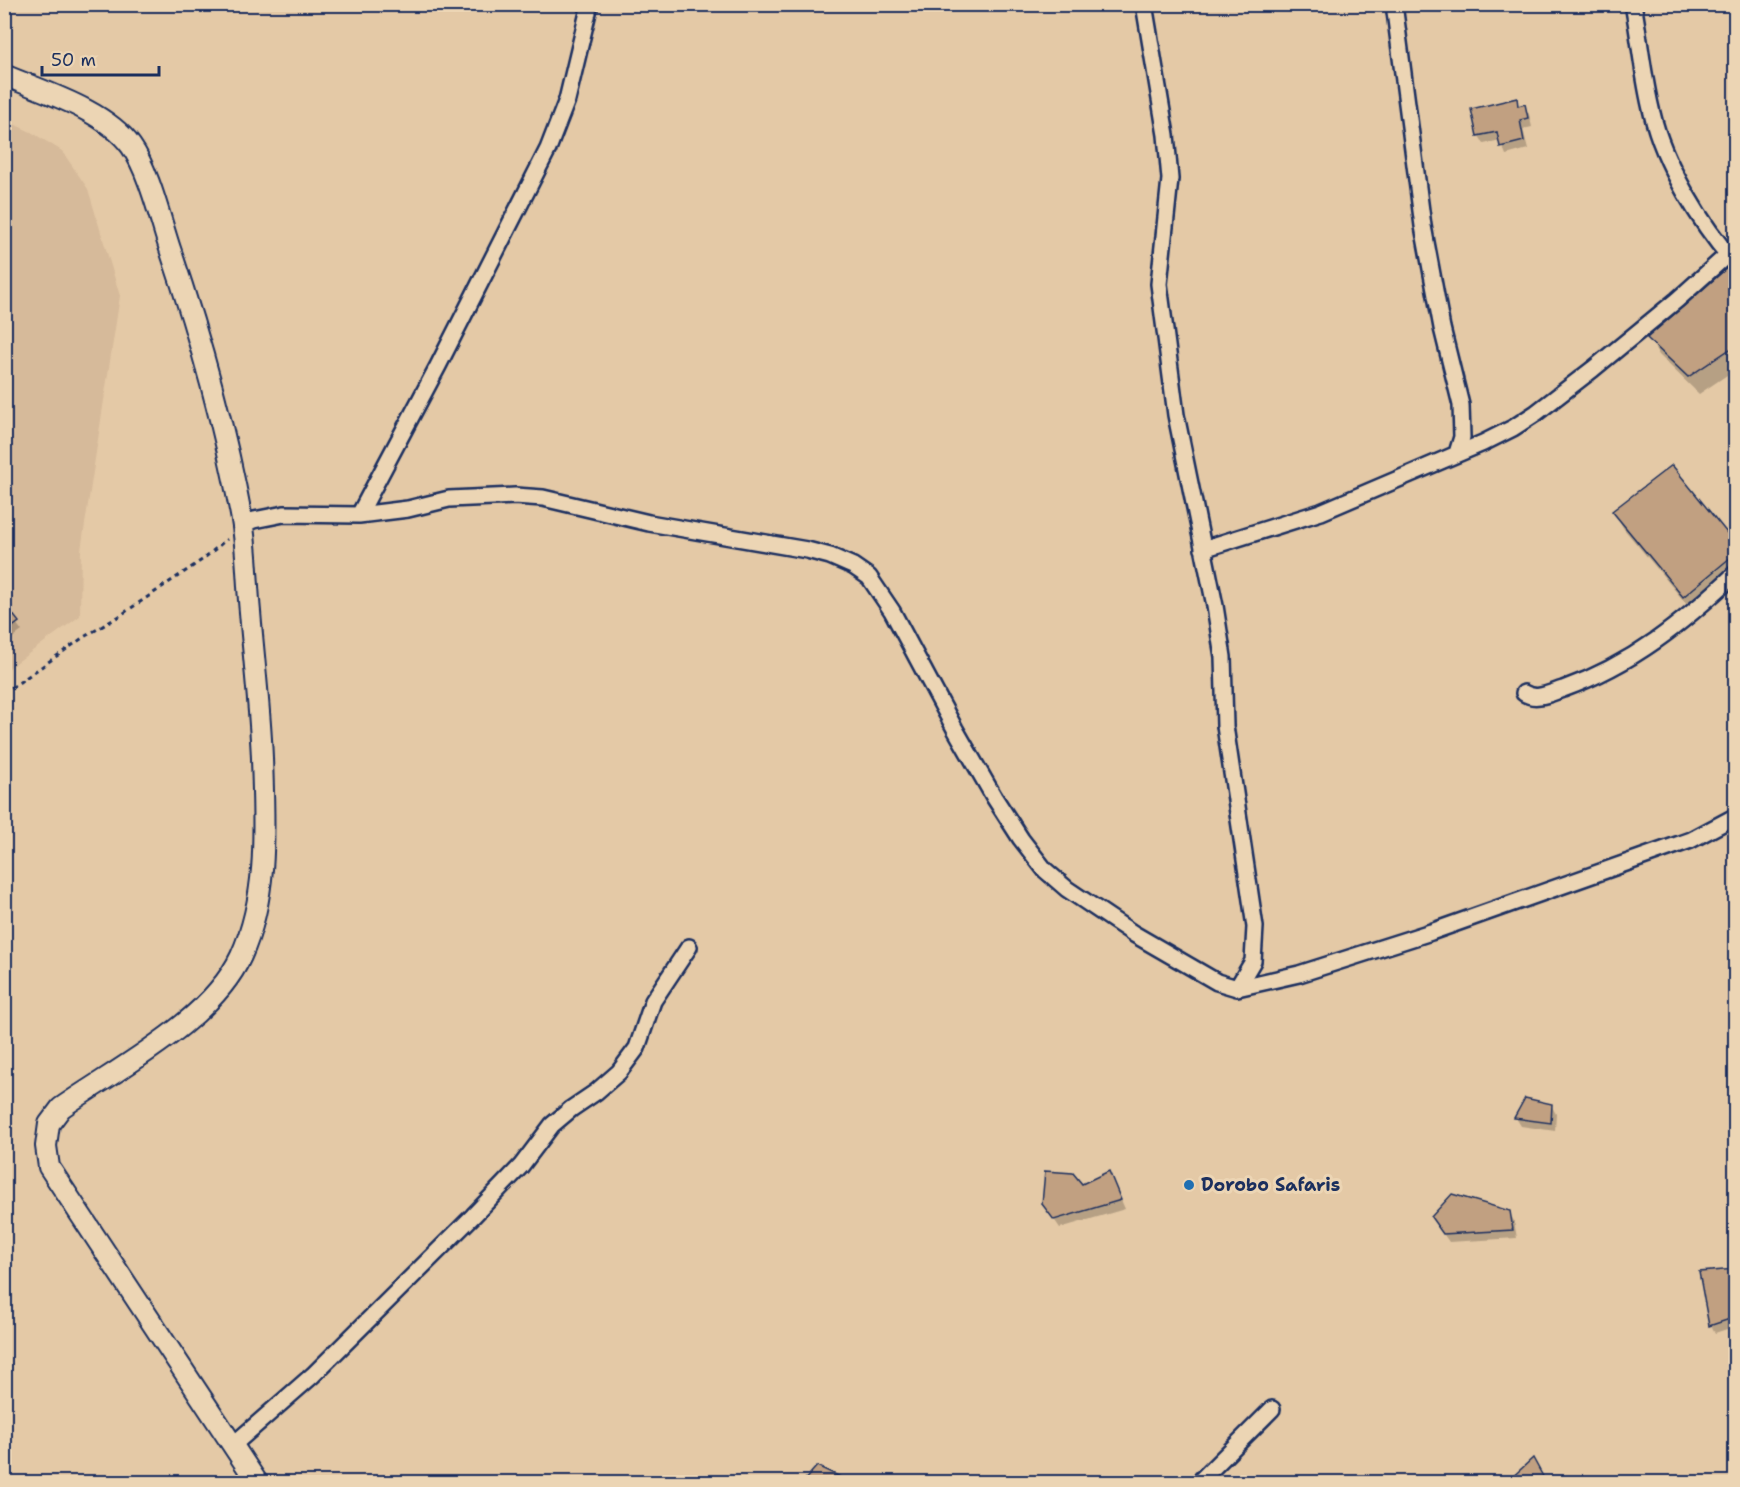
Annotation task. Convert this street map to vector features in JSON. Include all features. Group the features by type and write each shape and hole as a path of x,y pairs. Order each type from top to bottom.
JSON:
{"street":[{"path":"359,515 438,366 548,149 567,100 590,4"},
{"path":"1144,4 1166,135 1170,179 1159,284 1176,415 1215,606 1222,657 1226,726 1255,927 1252,961 1237,988"},
{"path":"1394,4 1423,226 1442,328 1461,405 1462,437 1457,453"},
{"path":"1203,549 1321,512 1513,428 1546,406 1733,255 1687,195 1663,146 1652,114 1633,4"},
{"path":"4,75 78,107 106,122 131,146 143,170 193,317 227,443 243,524 260,704 264,819 262,876 258,905 251,930 241,956 223,988 172,1033 61,1108 49,1124 46,1146 49,1167 257,1482"},
{"path":"243,524 284,514 359,515 408,509 449,499 515,495 543,498 648,523 807,550 830,556 853,566 869,577 888,605 975,765 1020,839 1045,870 1067,889 1134,934 1217,982 1237,988 1299,974 1431,932 1691,840 1736,816"},
{"path":"1524,693 1531,697 1540,697 1586,681 1630,659 1672,630 1736,573"},
{"path":"233,1445 313,1375 473,1216 521,1166 552,1125 619,1072 637,1048 653,1001 689,947"},
{"path":"1199,1482 1272,1409"}],"path":[{"path":"4,693 84,637 118,617 202,560 243,524"}],"shaded area":[{"path":"5,120 31,132 62,151 88,189 120,296 81,550 80,616 5,671"}],"building":[{"path":"1517,98 1518,106 1525,104 1528,118 1520,120 1524,141 1500,147 1497,132 1477,136 1471,109"},
{"path":"1727,268 1736,273 1736,345 1688,377 1647,338"},
{"path":"1672,465 1736,544 1736,553 1683,597 1612,511"},
{"path":"4,603 19,622 4,633"},
{"path":"1525,1098 1552,1104 1551,1123 1514,1118"},
{"path":"1045,1171 1073,1173 1082,1184 1109,1171 1121,1200 1054,1220 1042,1204"},
{"path":"1452,1194 1510,1211 1513,1230 1443,1234 1431,1217"},
{"path":"1736,1269 1736,1317 1709,1326 1699,1272"},
{"path":"1533,1458 1546,1482 1507,1482"},
{"path":"817,1466 851,1482 803,1482"}],"place":[{"name":"Dorobo Safaris","path":"1189,1185"}]}
